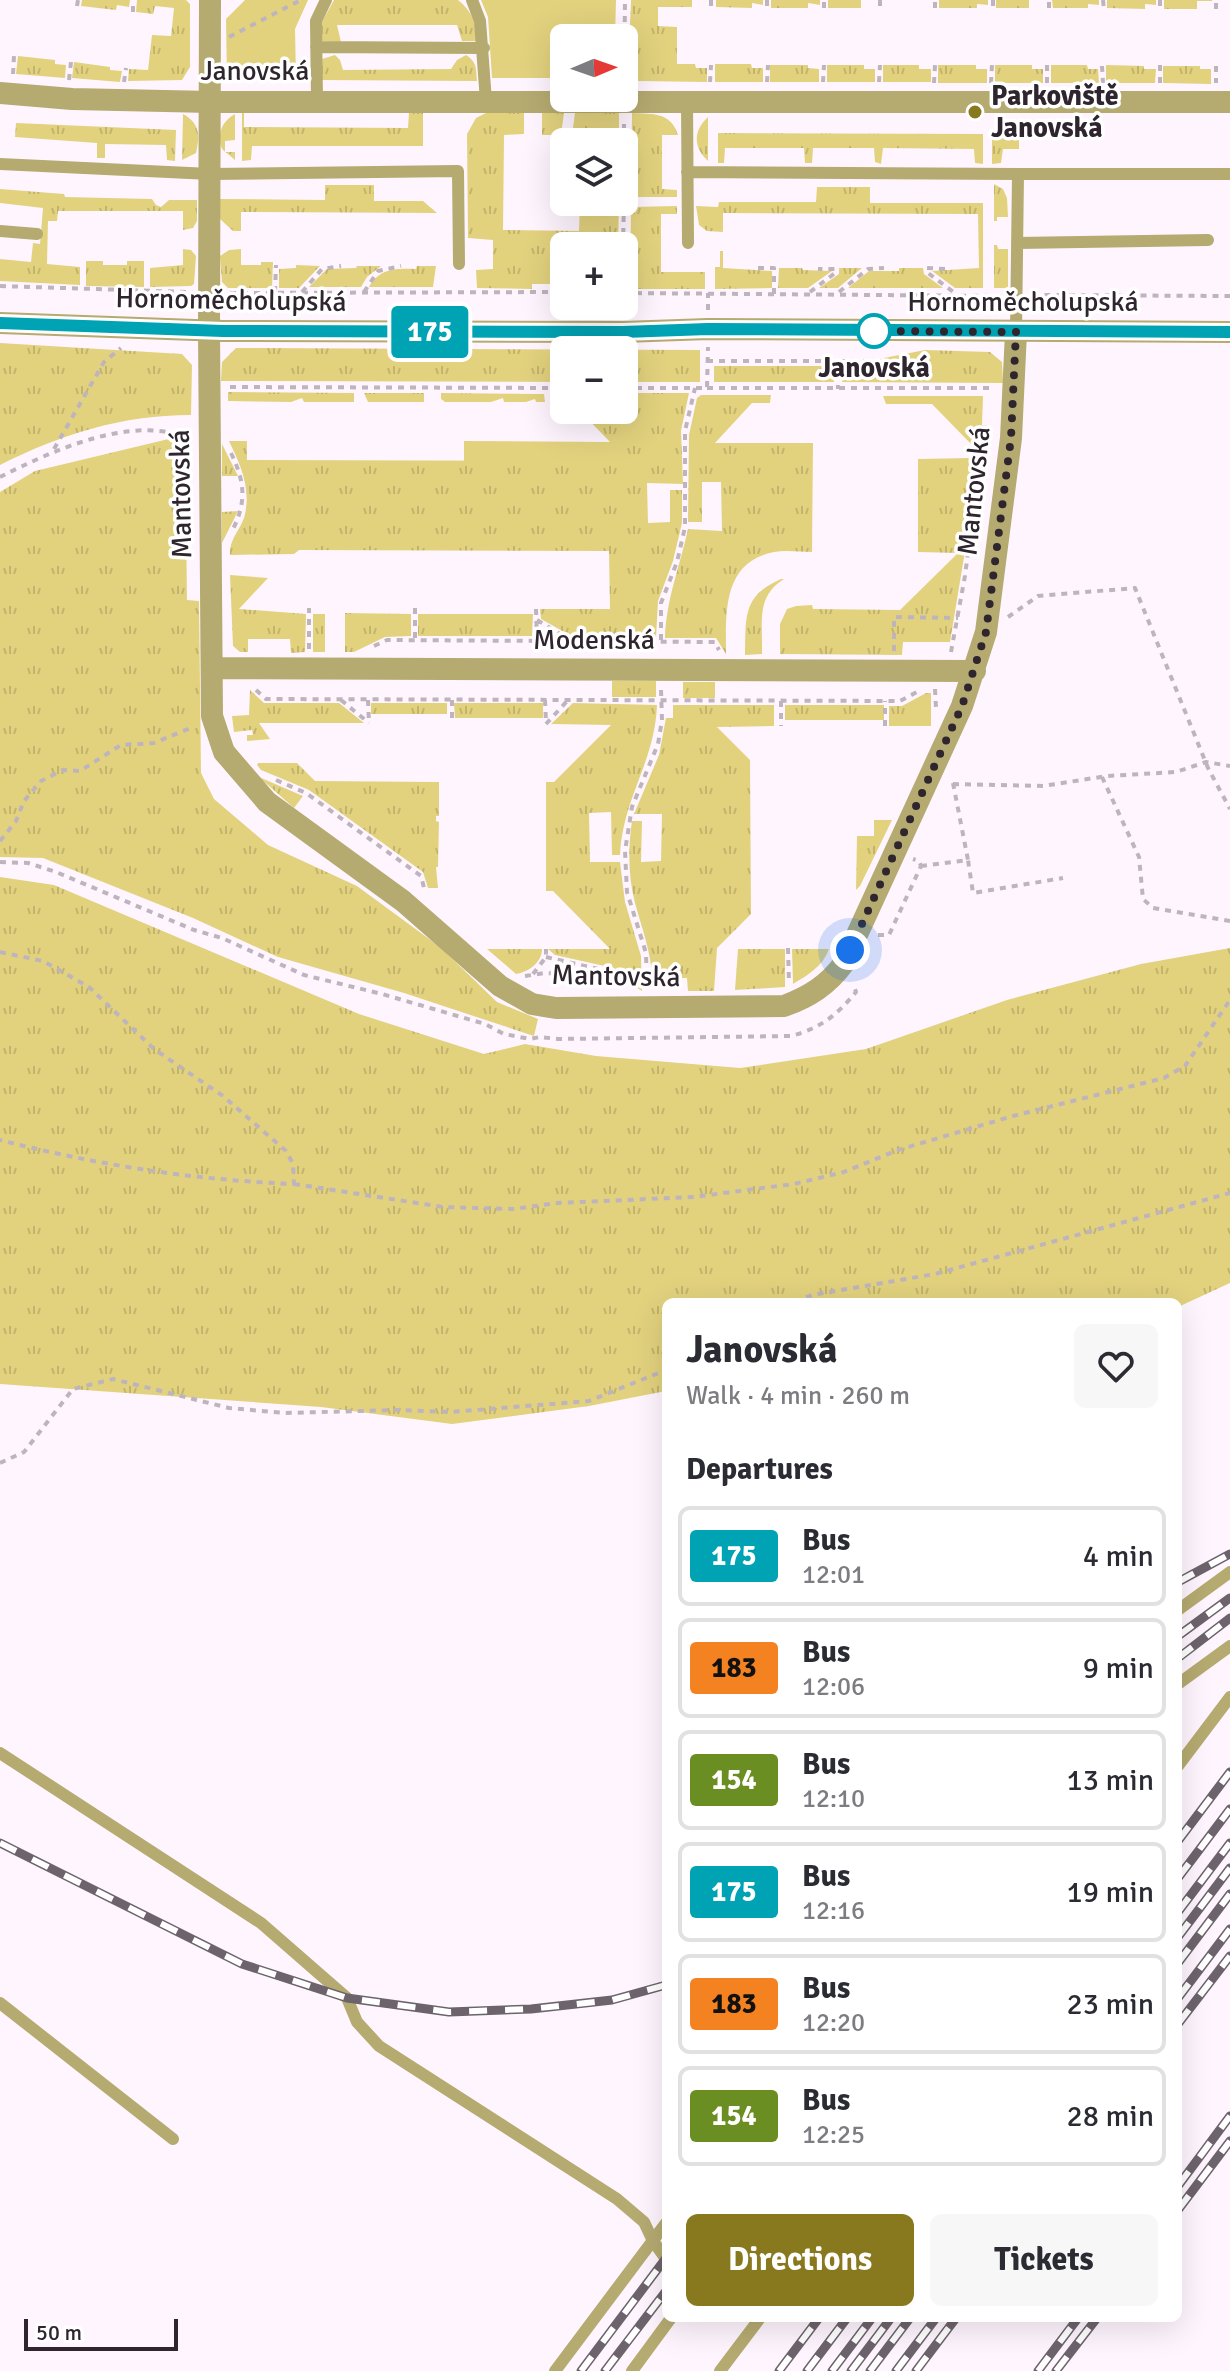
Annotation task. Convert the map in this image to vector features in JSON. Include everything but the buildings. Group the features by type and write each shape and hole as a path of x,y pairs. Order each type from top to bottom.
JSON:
{"street":[{"name":"Mantovská","path":"210,0 212,716 224,752 267,802 403,901 513,995 544,1007 646,1001 784,1006 813,994 836,974 856,938 962,706 986,632 1011,438 1016,332"},
{"name":"Janovská","path":"6,86 72,99 211,102 687,102 1223,95"},
{"name":"Hornoměcholupská","path":"0,323 209,331 623,332 708,329 1230,332"},
{"name":"Modenská","path":"212,668 661,670 930,684 975,671"}],"lane":[{"path":"317,101 316,21 326,0"},
{"path":"472,0 480,21 484,48 486,101"},
{"path":"316,47 484,48"},
{"path":"687,102 688,243"},
{"path":"0,164 210,174 458,171 459,264"},
{"path":"687,172 1230,174"},
{"path":"1016,332 1018,174"},
{"path":"0,231 37,234"},
{"path":"1017,243 1208,240"},
{"path":"1182,1607 1230,1572"},
{"path":"1182,1681 1230,1646"},
{"path":"1182,1761 1230,1697"},
{"path":"0,1753 261,1923 347,1998 357,2022 379,2046 617,2199 644,2222 662,2253"},
{"path":"0,2003 173,2139"},
{"path":"555,2371 662,2229"},
{"path":"632,2371 668,2322"},
{"path":"720,2371 753,2322"}],"path":[{"path":"133,0 133,12"},
{"path":"220,42 301,0"},
{"path":"625,0 625,24"},
{"path":"711,0 711,8"},
{"path":"767,0 767,8"},
{"path":"824,0 824,8"},
{"path":"880,0 880,8"},
{"path":"935,0 935,8"},
{"path":"993,0 993,8"},
{"path":"1049,0 1049,8"},
{"path":"1103,0 1104,9"},
{"path":"1160,0 1160,9"},
{"path":"1216,0 1216,9"},
{"path":"6,86 14,56"},
{"path":"71,62 68,82 82,83"},
{"path":"710,86 711,65"},
{"path":"767,86 768,65"},
{"path":"823,87 824,65"},
{"path":"878,87 880,65"},
{"path":"934,87 935,65"},
{"path":"991,88 992,65"},
{"path":"1047,65 1047,88"},
{"path":"1160,65 1160,89"},
{"path":"1102,66 1103,88"},
{"path":"1216,66 1223,95"},
{"path":"275,292 276,265"},
{"path":"302,292 322,269 341,266"},
{"path":"364,292 378,271 401,266"},
{"path":"758,268 774,268 774,294"},
{"path":"837,294 868,269 884,268"},
{"path":"945,269 927,268 928,273 958,295"},
{"path":"808,294 835,273 835,269 818,269"},
{"path":"0,286 209,293 550,292"},
{"path":"638,293 998,295 1032,298 1037,295 1230,296"},
{"path":"707,388 708,293"},
{"path":"53,450 104,362 141,330"},
{"path":"707,361 881,361"},
{"path":"837,361 838,389"},
{"path":"225,387 550,388"},
{"path":"638,388 1000,388"},
{"path":"646,1001 646,953 627,892 625,851 632,807 658,744 662,701 661,603 677,562 685,527 685,431 695,388"},
{"path":"0,477 53,450 133,430 173,431"},
{"path":"226,441 242,475 242,513 231,533"},
{"path":"936,717 930,684 934,658 950,658 959,618 980,458 989,443"},
{"path":"986,632 1038,596 1135,588 1206,762 1230,809"},
{"path":"309,608 309,656"},
{"path":"415,608 415,640"},
{"path":"536,609 537,640"},
{"path":"894,658 894,617 959,618"},
{"path":"537,620 570,641"},
{"path":"365,651 387,640 661,641"},
{"path":"240,669 241,684 249,684 266,699 900,701 930,684"},
{"path":"341,700 369,723 368,700"},
{"path":"452,700 452,724"},
{"path":"545,700 546,724 568,700"},
{"path":"781,701 781,726"},
{"path":"885,701 885,726"},
{"path":"0,841 16,821 24,801 41,781 63,770 80,771 121,745 154,743 175,736 212,716"},
{"path":"1063,878 973,893 953,781 1043,786 1102,777 1176,772 1206,762 1230,766"},
{"path":"1102,777 1139,857 1143,899 1153,908 1230,921"},
{"path":"271,778 306,793 421,876 428,904"},
{"path":"908,857 919,861 921,866"},
{"path":"921,866 968,860"},
{"path":"0,862 28,863 56,872 194,930 222,938 304,975 382,994 485,1024 504,1034 530,1039 791,1036 825,1024 838,1014 856,992 850,979"},
{"path":"871,935 889,935 921,866"},
{"path":"788,948 789,975"},
{"path":"533,974 546,957 546,949"},
{"path":"0,952 43,961 89,987 154,1049 223,1096 286,1151 293,1164 294,1184"},
{"path":"546,957 598,969 646,1001"},
{"path":"516,978 533,974 611,976"},
{"path":"0,1140 73,1159 221,1181 294,1184 443,1207 514,1209 557,1203 694,1197 794,1184 844,1172 898,1150 1013,1116 1164,1078 1185,1066 1230,1000"},
{"path":"805,1298 935,1274 1230,1193"},
{"path":"0,1463 24,1452 73,1389 113,1379 229,1408 285,1413 451,1412 589,1401 662,1372"}],"green space":[{"path":"82,0 130,0 129,7 117,5 116,10 81,6"},
{"path":"137,0 186,0 190,4 190,67 182,80 128,81 129,69 148,70 152,35 171,36 174,8 155,6 153,14 136,12"},
{"path":"245,0 308,0 295,29 296,78 227,80 226,19"},
{"path":"334,0 458,0 473,18 479,41 462,41 457,25 337,25 341,42 320,41 322,22"},
{"path":"481,0 616,0 615,24 550,24 550,78 492,78 488,17"},
{"path":"631,0 692,0 692,7 658,7 658,26 677,27 677,64 707,68 707,82 638,81 638,24 630,24"},
{"path":"716,0 763,0 763,5 752,3 752,8 716,7"},
{"path":"771,0 820,0 820,5 808,3 808,8 771,8"},
{"path":"828,0 861,0 861,8 828,8"},
{"path":"939,0 988,0 988,5 939,8"},
{"path":"996,0 1029,0 1029,8 996,8"},
{"path":"1052,0 1099,0 1099,5 1053,8"},
{"path":"1107,0 1156,0 1156,5 1145,4 1145,9 1107,8"},
{"path":"1164,0 1212,1 1197,1 1197,9 1164,9"},
{"path":"335,55 343,70 451,69 457,60 466,55 474,63 477,81 322,80 322,59"},
{"path":"18,56 55,60 55,64 66,65 65,78 16,74"},
{"path":"74,62 122,71 120,82 72,78"},
{"path":"715,64 751,64 752,68 763,68 763,82 715,82"},
{"path":"770,65 808,65 808,68 819,69 819,82 770,82"},
{"path":"827,65 864,65 864,69 875,69 875,82 827,82"},
{"path":"883,65 919,65 919,69 931,69 931,82 883,82"},
{"path":"938,65 976,65 976,69 987,69 987,83 938,83"},
{"path":"995,65 1032,65 1032,69 1043,69 1043,83 995,83"},
{"path":"1051,65 1087,65 1088,69 1098,69 1099,83 1051,83"},
{"path":"1106,65 1156,69 1155,83 1106,83"},
{"path":"1163,66 1211,69 1211,84 1163,83"},
{"path":"242,112 244,127 408,128 409,112 423,112 423,146 252,146 251,160 242,161"},
{"path":"486,113 524,113 524,134 504,135 503,230 579,231 580,216 619,216 618,232 550,232 550,284 532,284 532,289 477,288 476,270 493,269 493,240 468,238 467,134 476,118"},
{"path":"542,113 564,113 562,128 550,128 550,135 542,135"},
{"path":"575,113 619,113 619,128 573,128"},
{"path":"632,113 660,116 675,127 678,135 662,135 662,189 677,190 677,197 638,197 638,128 632,128"},
{"path":"183,114 196,126 198,141 196,153 182,160"},
{"path":"235,114 235,140 225,141 225,152 221,144 221,129"},
{"path":"708,117 708,161 697,145 697,133"},
{"path":"16,123 176,130 175,161 167,160 166,145 105,144 105,158 97,158 97,143 15,137"},
{"path":"718,133 983,134 983,164 975,163 974,149 883,148 881,164 875,162 874,148 813,148 812,163 805,163 804,148 725,148 724,163 718,163"},
{"path":"992,134 1019,134 1019,149 1003,149 1001,163 992,164"},
{"path":"994,184 1003,189 1007,198 1008,217 997,217 997,221 994,221"},
{"path":"325,185 374,185 374,201 423,201 437,213 241,212 241,231 233,231 220,219 219,199 325,200"},
{"path":"817,187 870,187 870,203 983,203 983,288 955,288 932,271 979,268 978,214 723,213 723,232 707,231 699,225 696,206 718,207 719,202 816,202"},
{"path":"0,189 64,194 65,197 152,199 161,207 169,200 197,200 197,221 193,228 183,230 183,211 58,211 57,221 48,221 47,264 80,267 80,285 0,281 0,259 31,262 33,243 40,244 43,208 0,203"},
{"path":"677,206 677,214 661,214 661,272 705,272 705,289 638,289 638,232 631,232 631,216 638,216 638,207"},
{"path":"994,245 998,249 1008,249 1008,288 994,288"},
{"path":"183,249 191,250 196,256 194,284 150,287 150,268 183,265"},
{"path":"241,249 241,265 273,262 272,288 228,288 222,282 220,256 229,250"},
{"path":"720,251 723,251 723,268 772,271 772,288 715,289 715,267 720,267"},
{"path":"86,261 127,265 127,261 144,261 144,287 86,286"},
{"path":"296,265 320,266 299,288 279,288 279,269 296,268"},
{"path":"381,266 367,277 361,287 309,287 327,269"},
{"path":"417,266 436,266 433,287 369,287 383,273 395,269 416,269"},
{"path":"779,268 832,271 808,288 778,288"},
{"path":"839,268 862,268 838,288 819,288 839,274"},
{"path":"899,268 923,268 924,274 943,288 848,288 869,271 899,271"},
{"path":"0,343 182,354 192,365 191,415 141,418 93,428 46,444 0,465"},
{"path":"236,348 550,349 550,382 221,381 222,362"},
{"path":"638,350 700,350 700,382 638,382"},
{"path":"925,350 990,352 1002,362 1003,383 842,382 842,367 857,366 858,372 880,372 884,358"},
{"path":"714,366 834,366 834,382 714,382"},
{"path":"228,392 354,393 354,402 304,402 302,398 291,402 228,401"},
{"path":"364,393 424,393 424,402 368,402"},
{"path":"441,393 544,394 545,402 536,402 535,399 504,402 503,398 491,402 445,402 441,399"},
{"path":"638,393 689,393 681,431 683,484 647,483 648,523 670,522 670,490 682,490 682,523 673,561 658,601 656,638 573,637 541,619 540,609 610,609 609,551 299,550 294,554 230,555 245,514 247,494 229,441 247,441 247,460 610,461 610,442 593,424 638,424"},
{"path":"701,395 771,395 770,403 752,403 715,443 813,443 812,552 774,552 745,566 730,591 726,654 716,638 665,638 671,597 688,529 722,531 721,482 702,482 702,522 688,522 689,435 697,398"},
{"path":"883,396 983,396 982,425 988,426 976,444 965,551 950,642 903,642 902,655 780,654 780,624 787,609 812,605 813,609 900,610 958,553 918,552 918,459 970,458 971,444 932,404 886,404"},
{"path":"177,437 185,442 187,600 199,601 201,773 214,799 268,845 357,886 440,947 497,1002 538,1019 534,1036 404,993 278,957 193,918 43,858 0,857 0,492 35,471"},
{"path":"464,441 610,442 610,461 464,461"},
{"path":"222,444 238,476 222,476"},
{"path":"238,511 222,543 222,512"},
{"path":"230,575 268,578 239,609 306,614 305,652 291,653 290,639 248,639 248,652 240,652 233,646"},
{"path":"784,579 768,594 762,612 762,654 745,655 747,619 753,600"},
{"path":"345,613 411,614 411,636 385,637 354,652 345,652"},
{"path":"313,614 325,614 325,652 313,652"},
{"path":"418,614 533,614 532,636 418,636"},
{"path":"612,681 656,681 656,697 612,697"},
{"path":"683,682 715,682 715,698 683,698"},
{"path":"250,690 264,703 339,703 364,723 259,723 270,739 247,741 247,735 253,735 252,730 234,732 232,716 249,715"},
{"path":"931,693 931,726 889,726 889,706 902,706"},
{"path":"371,703 447,703 447,714 371,714"},
{"path":"454,703 543,703 543,718 455,718"},
{"path":"573,703 657,705 651,744 627,815 620,855 612,855 611,812 589,813 590,862 620,862 625,902 641,956 642,991 610,972 609,967 555,955 548,949 610,949 553,891 546,891 546,782 554,782 611,725 551,724"},
{"path":"673,705 774,705 774,726 717,727 750,760 751,914 717,948 714,991 688,991 687,978 652,978 631,883 629,852 632,821 642,821 641,862 661,861 662,814 634,814 659,755 666,718 673,718"},
{"path":"785,705 884,705 884,720 785,720"},
{"path":"258,763 297,763 315,781 439,782 439,816 436,816 439,822 438,888 428,888 423,872 309,790 261,770"},
{"path":"259,777 303,796 294,808"},
{"path":"874,820 892,820 856,890 857,836 874,836"},
{"path":"0,877 54,885 359,1014 484,1054 525,1044 596,1056 740,1068 866,1049 1007,1000 1141,964 1230,948 1230,1283 1182,1305 1182,1298 662,1298 662,1392 589,1406 452,1424 321,1407 0,1384"},
{"path":"487,949 542,949 540,959 534,966 516,974"},
{"path":"738,949 785,949 785,987 735,990"},
{"path":"792,949 829,949 819,965 793,984"}],"railway":[{"path":"1182,1580 1230,1554"},
{"path":"1182,1633 1230,1598"},
{"path":"1182,1655 1230,1618"},
{"path":"1182,1836 1230,1772"},
{"path":"1182,1873 1230,1809"},
{"path":"0,1843 242,1964 347,1998 449,2012 531,2009 612,2000 662,1986"},
{"path":"1182,1907 1230,1843"},
{"path":"1182,1932 1230,1868"},
{"path":"1182,1958 1230,1894"},
{"path":"1182,1993 1230,1929"},
{"path":"1182,2019 1230,1956"},
{"path":"1182,2181 1230,2116"},
{"path":"1182,2205 1230,2141"},
{"path":"581,2371 662,2263"},
{"path":"605,2371 662,2296"},
{"path":"779,2371 816,2322"},
{"path":"807,2371 844,2322"},
{"path":"832,2371 869,2322"},
{"path":"851,2371 888,2322"},
{"path":"870,2371 907,2322"},
{"path":"896,2371 933,2322"},
{"path":"916,2371 953,2322"},
{"path":"1038,2371 1075,2322"},
{"path":"1056,2371 1094,2322"}],"bus line":[{"name":"175","path":"0,323 223,331 623,332 708,329 1230,332"}],"place":[{"name":"Parkoviště Janovská","path":"975,112"},
{"name":"Janovská","path":"874,331"}],"route":[{"path":"850,950 962,706 986,632 1011,438 1016,332 862,331 874,331"}]}
